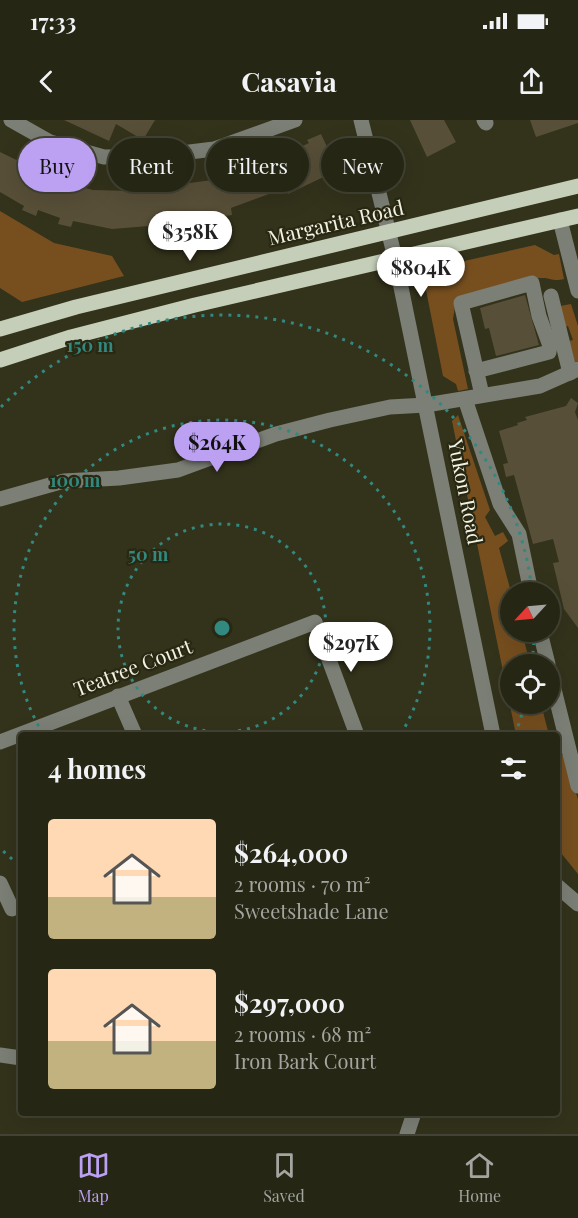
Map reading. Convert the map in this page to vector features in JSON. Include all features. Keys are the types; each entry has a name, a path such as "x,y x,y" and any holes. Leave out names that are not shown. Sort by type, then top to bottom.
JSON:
{"main road":[{"name":"Margarita Road","path":"0,329 76,307 578,186"},
{"path":"0,360 71,337 172,311 578,216"}],"street":[{"path":"11,120 50,142 104,158 157,156 214,148 266,125 294,120"},
{"name":"Yukon Road","path":"361,120 396,258 492,732"},
{"path":"544,298 578,290 560,220"},
{"path":"0,499 64,481 119,478 178,470 276,434 390,407 426,405 540,386 574,371 544,298 532,283 461,303 482,395"},
{"path":"476,370 549,352 550,346 539,316 544,298"},
{"path":"465,399 500,504 519,534 529,582"},
{"name":"Teatree Court","path":"26,732 315,622 356,732"},
{"path":"118,696 134,732"},
{"path":"560,712 578,786"},
{"name":"Teatree Court","path":"0,742 18,735"},
{"path":"0,883 12,909"},
{"path":"560,888 578,904"},
{"path":"0,1054 18,1057"},
{"path":"406,1134 413,1116"}],"shaded area":[{"path":"0,211 54,243 112,256 124,276 22,302 0,288"},
{"path":"535,245 554,255 559,254 564,279 523,280 485,290 456,301 453,319 468,389 458,391 456,384 443,376 426,290 438,267"},
{"path":"571,304 578,326 578,361 575,362 569,341 573,340 568,326 565,327 560,306"},
{"path":"458,415 490,510 485,517 495,536 503,532 508,541 499,548 508,582 500,582 500,642 524,642 528,654 500,654 500,656 452,421"},
{"path":"512,714 544,714 548,732 515,732"},
{"path":"563,755 578,799 578,874 560,852 560,756"}],"building":[{"path":"64,120 155,120 144,138 140,138 116,124 108,141"},
{"path":"410,120 444,120 456,142 427,157"},
{"path":"530,120 578,120 578,123 536,137"},
{"path":"321,134 323,138 321,138 321,178 309,184 309,143 309,139"},
{"path":"0,152 18,161 18,192 96,192 96,190 194,192 194,182 206,181 206,192 274,192 231,208 232,215 219,217 218,212 161,225 112,229 73,221 71,227 58,224 60,218 38,210 36,216 22,210 24,206 0,192"},
{"path":"525,295 539,345 496,356 489,328 485,329 480,308"},
{"path":"571,398 578,403 575,412 578,420 578,628 564,609 560,582 558,582 553,563 559,562 553,539 533,544 514,475 506,477 503,464 508,463 499,431 518,425 517,423 527,420 525,417 566,406"}]}
